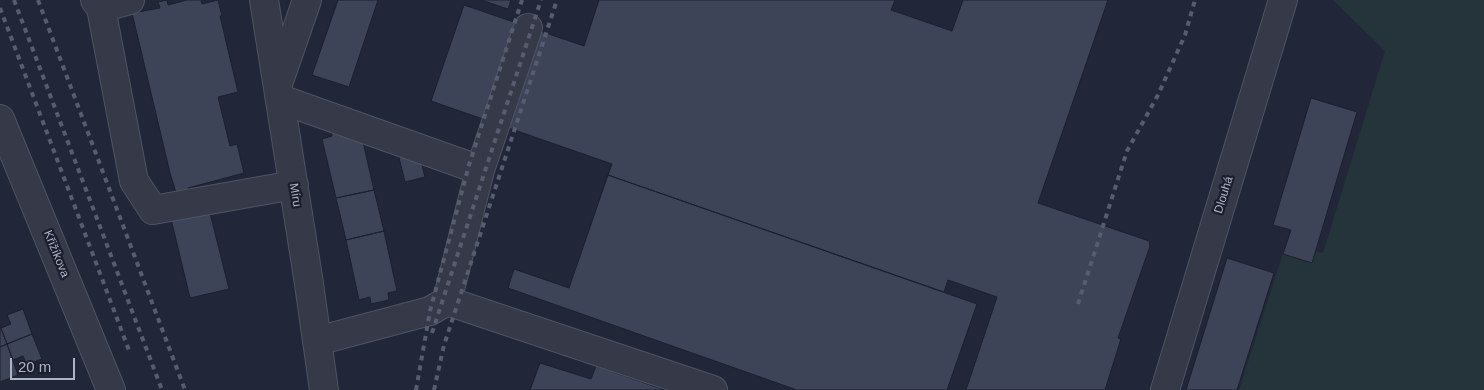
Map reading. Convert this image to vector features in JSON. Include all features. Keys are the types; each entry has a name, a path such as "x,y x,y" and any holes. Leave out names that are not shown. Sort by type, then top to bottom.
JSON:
{"street":[{"path":"130,0 98,4 134,181 152,210 294,185"},
{"name":"Míru","path":"264,0 294,185 324,390"},
{"path":"307,0 279,92 480,170"},
{"name":"Dlouhá","path":"1165,390 1283,0"},
{"path":"317,341 430,311 447,301 480,170 528,28"},
{"name":"Křižíkova","path":"0,118 111,390"},
{"path":"447,301 713,390"}],"shaded area":[{"path":"1333,0 1484,0 1484,390 1239,390 1286,244 1323,253 1385,51"}],"building":[{"path":"167,0 168,5 187,0 201,0 202,4 218,0 238,92 218,97 230,146 237,144 244,173 188,188 190,195 178,199 170,173 132,13 160,8 158,2"},
{"path":"338,0 378,0 349,87 312,75"},
{"path":"481,0 511,0 508,9"},
{"path":"599,0 895,0 891,10 952,31 963,0 1108,0 1038,203 1149,241 1150,246 1118,338 1121,339 1105,390 966,390 997,297 948,280 944,292 608,175 612,164 431,101 464,5 584,46"},
{"path":"1311,98 1357,112 1312,263 1283,254 1291,230 1273,225"},
{"path":"360,129 374,190 336,198 322,139 332,136 331,130"},
{"path":"419,153 425,177 405,182 399,158"},
{"path":"608,175 977,304 947,390 797,390 508,288 514,269 569,288"},
{"path":"374,190 384,231 346,240 336,198"},
{"path":"209,209 229,289 190,298 171,219"},
{"path":"384,231 397,291 388,293 389,300 371,304 370,297 359,300 346,240"},
{"path":"1227,258 1274,273 1237,390 1186,390"},
{"path":"23,309 32,334 7,344 1,328 11,324 7,315"},
{"path":"0,326 7,344 0,347"},
{"path":"32,334 42,359 31,363 33,367 29,369 23,356 13,360 7,344"},
{"path":"7,344 18,375 0,382 0,347"},
{"path":"540,363 591,379 596,366 665,390 530,390"}],"railway":[{"path":"14,0 162,390"},
{"path":"38,0 185,390"},
{"path":"416,390 430,311 469,165 522,0"},
{"path":"432,333 541,0"},
{"path":"434,390 444,345 557,0"},
{"path":"1078,304 1127,151 1158,95 1185,35 1195,0"},
{"path":"0,8 130,353"}]}
